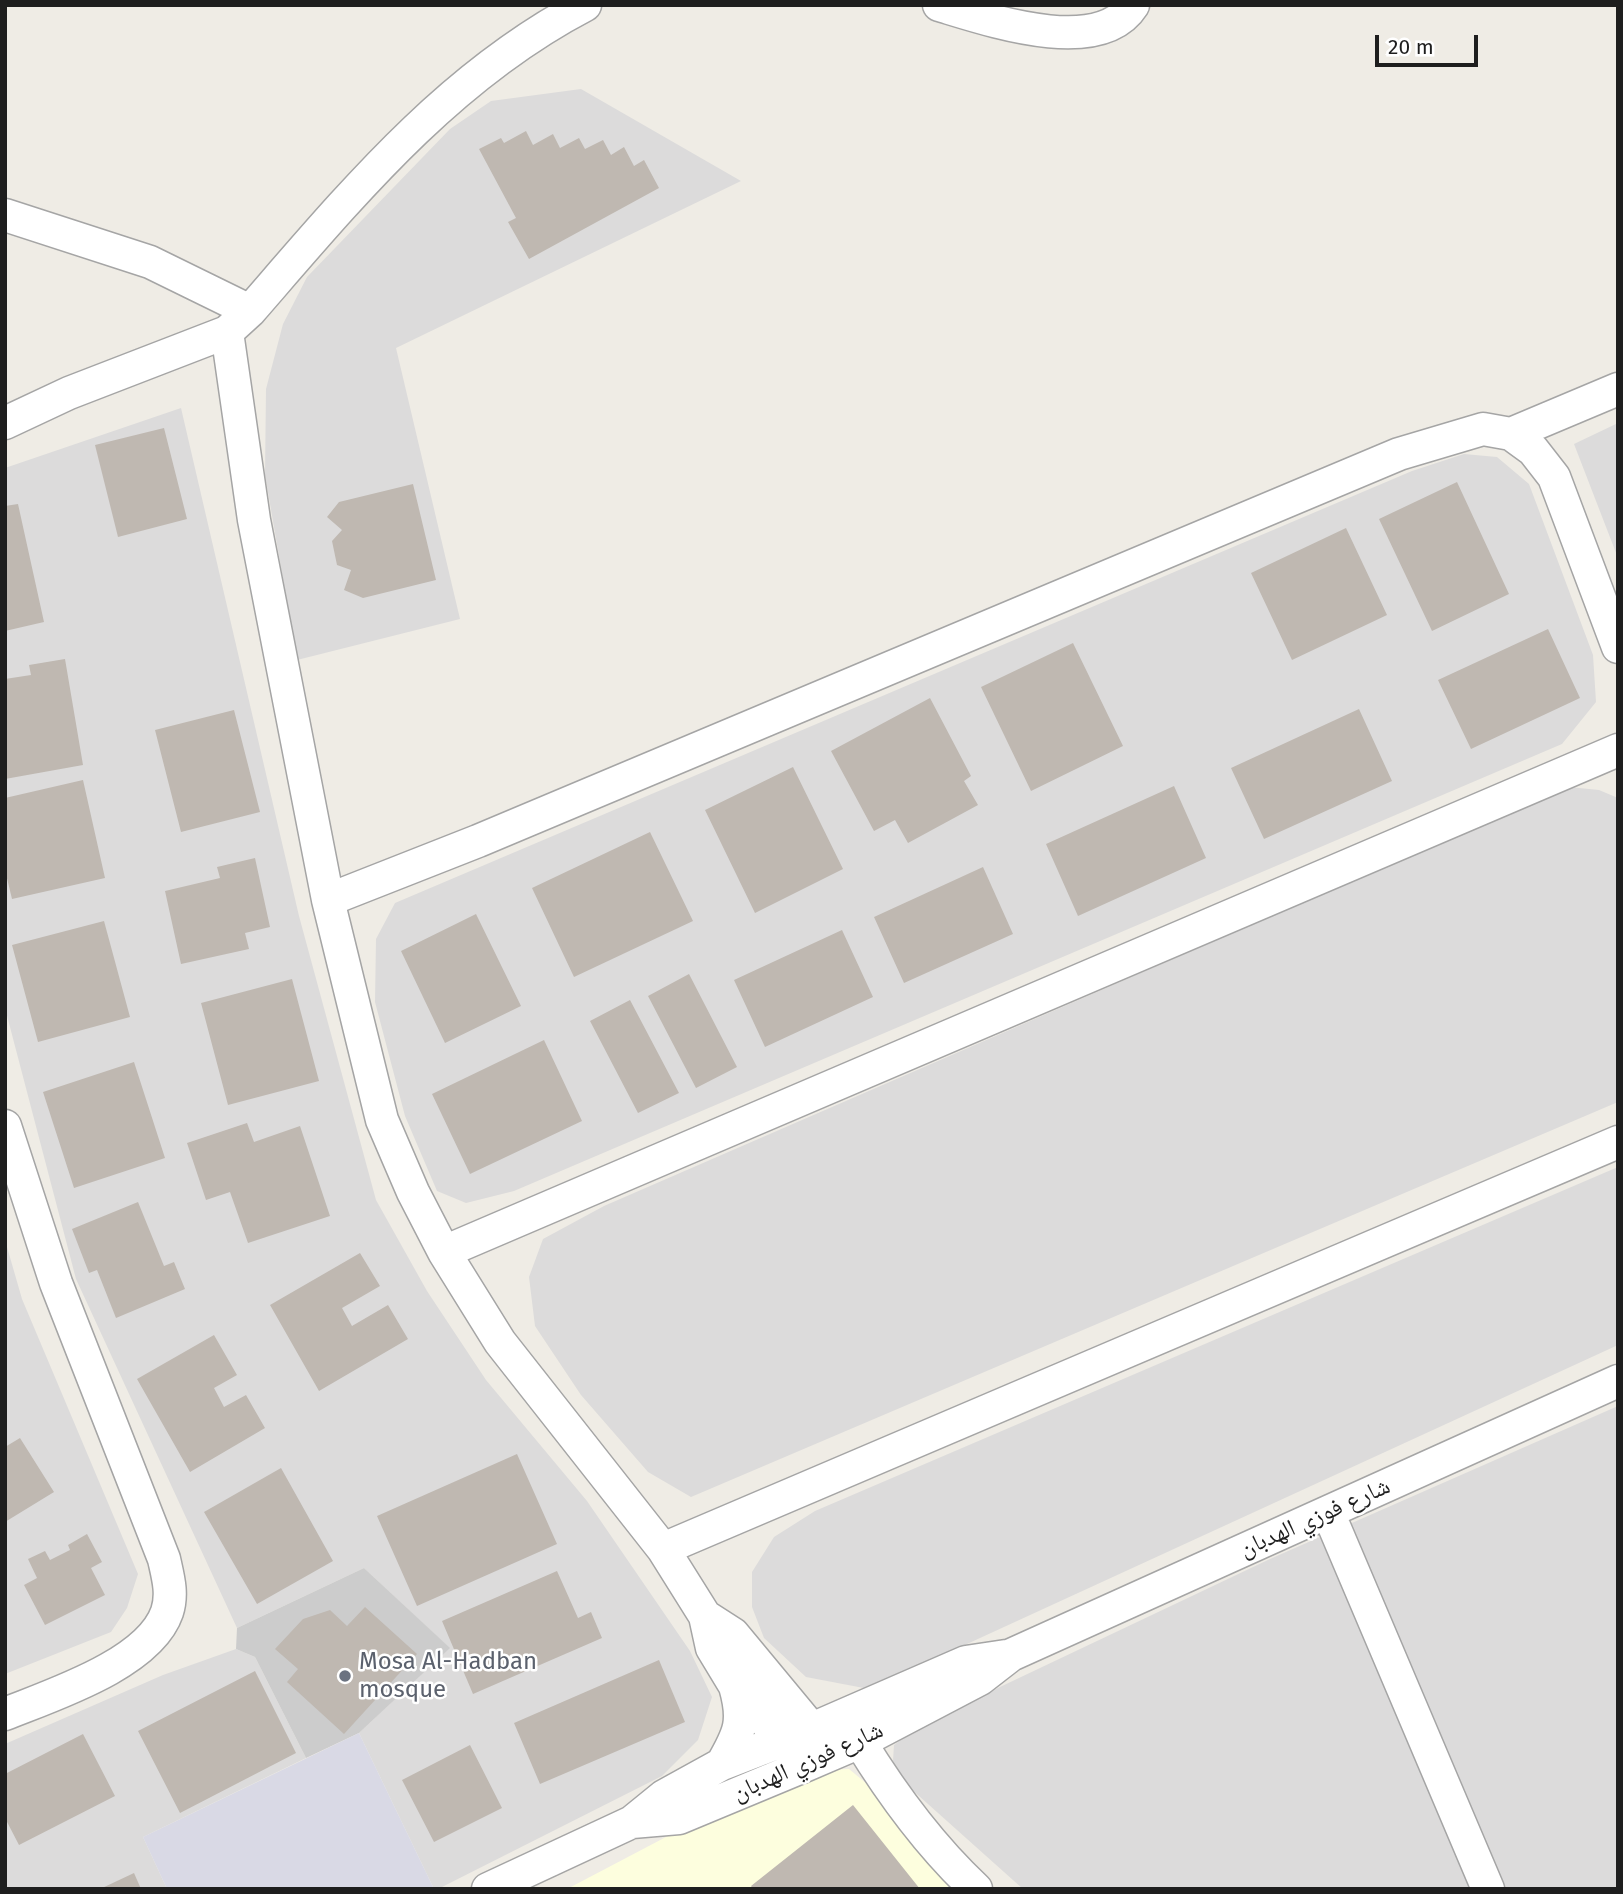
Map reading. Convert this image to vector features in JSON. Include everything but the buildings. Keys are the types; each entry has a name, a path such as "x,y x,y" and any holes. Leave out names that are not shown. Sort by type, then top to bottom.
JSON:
{"street":[{"path":"5,423 238,321 404,137 489,66 544,27 585,5"},
{"path":"939,5 988,20 1071,33 1098,31 1113,25 1133,5"},
{"path":"5,215 150,262 238,321"},
{"path":"238,321 254,520 328,900 382,1120 413,1192 444,1252 500,1342 663,1549 705,1616 712,1648 735,1686 804,1766"},
{"path":"1511,434 1618,389"},
{"path":"328,900 478,841 1399,454 1483,429 1511,434 1533,450 1554,478 1618,647"},
{"path":"444,1252 1618,750"},
{"path":"5,1126 57,1283 164,1559 171,1585 167,1613 153,1635 132,1654 77,1684 5,1714"},
{"path":"663,1549 1618,1142"},
{"name":"شارع فوزي الهدبان","path":"632,1822 679,1818 846,1748 980,1679 1011,1655 1618,1381"},
{"path":"1328,1512 1488,1889"},
{"path":"705,1616 733,1634 812,1729 846,1748 886,1784 976,1889"},
{"name":"شارع فوزي الهدبان","path":"488,1889 632,1822 664,1796 722,1764 812,1729 966,1661 1011,1655"},
{"path":"722,1764 737,1737 742,1712 735,1686"}],"shaded area":[{"path":"581,89 741,181 396,348 460,619 297,660 265,475 266,389 283,324 307,277 450,129 491,101"},
{"path":"181,408 299,916 376,1200 427,1291 486,1380 587,1501 690,1651 712,1697 698,1740 662,1776 438,1889 434,1889 359,1733 449,1648 364,1568 237,1628 76,1279 5,1008 5,468"},
{"path":"1618,423 1618,558 1574,444"},
{"path":"1464,454 1497,457 1529,484 1593,655 1596,702 1562,744 514,1191 466,1203 437,1191 405,1116 375,1002 376,939 395,903 1412,471"},
{"path":"1569,787 1599,790 1618,798 1618,1102 691,1497 648,1472 581,1395 535,1326 529,1277 543,1239 604,1206"},
{"path":"1618,1167 1618,1345 869,1689 806,1677 764,1638 752,1607 752,1572 774,1537 815,1511"},
{"path":"5,1240 22,1299 138,1574 127,1608 111,1632 5,1674"},
{"path":"1618,1406 1618,1889 1023,1889 900,1779 893,1761 894,1745 924,1723 1270,1559"},
{"path":"364,1568 450,1648 359,1733 306,1758 255,1657 236,1649 237,1628"},
{"path":"236,1649 255,1657 306,1758 143,1837 167,1889 5,1889 5,1744 163,1675"},
{"path":"359,1733 434,1889 167,1889 143,1837"},
{"path":"849,1769 873,1789 950,1889 567,1889 685,1827 823,1770"}],"place":[{"name":"Mosa Al-Hadban mosque","path":"345,1676"}]}
